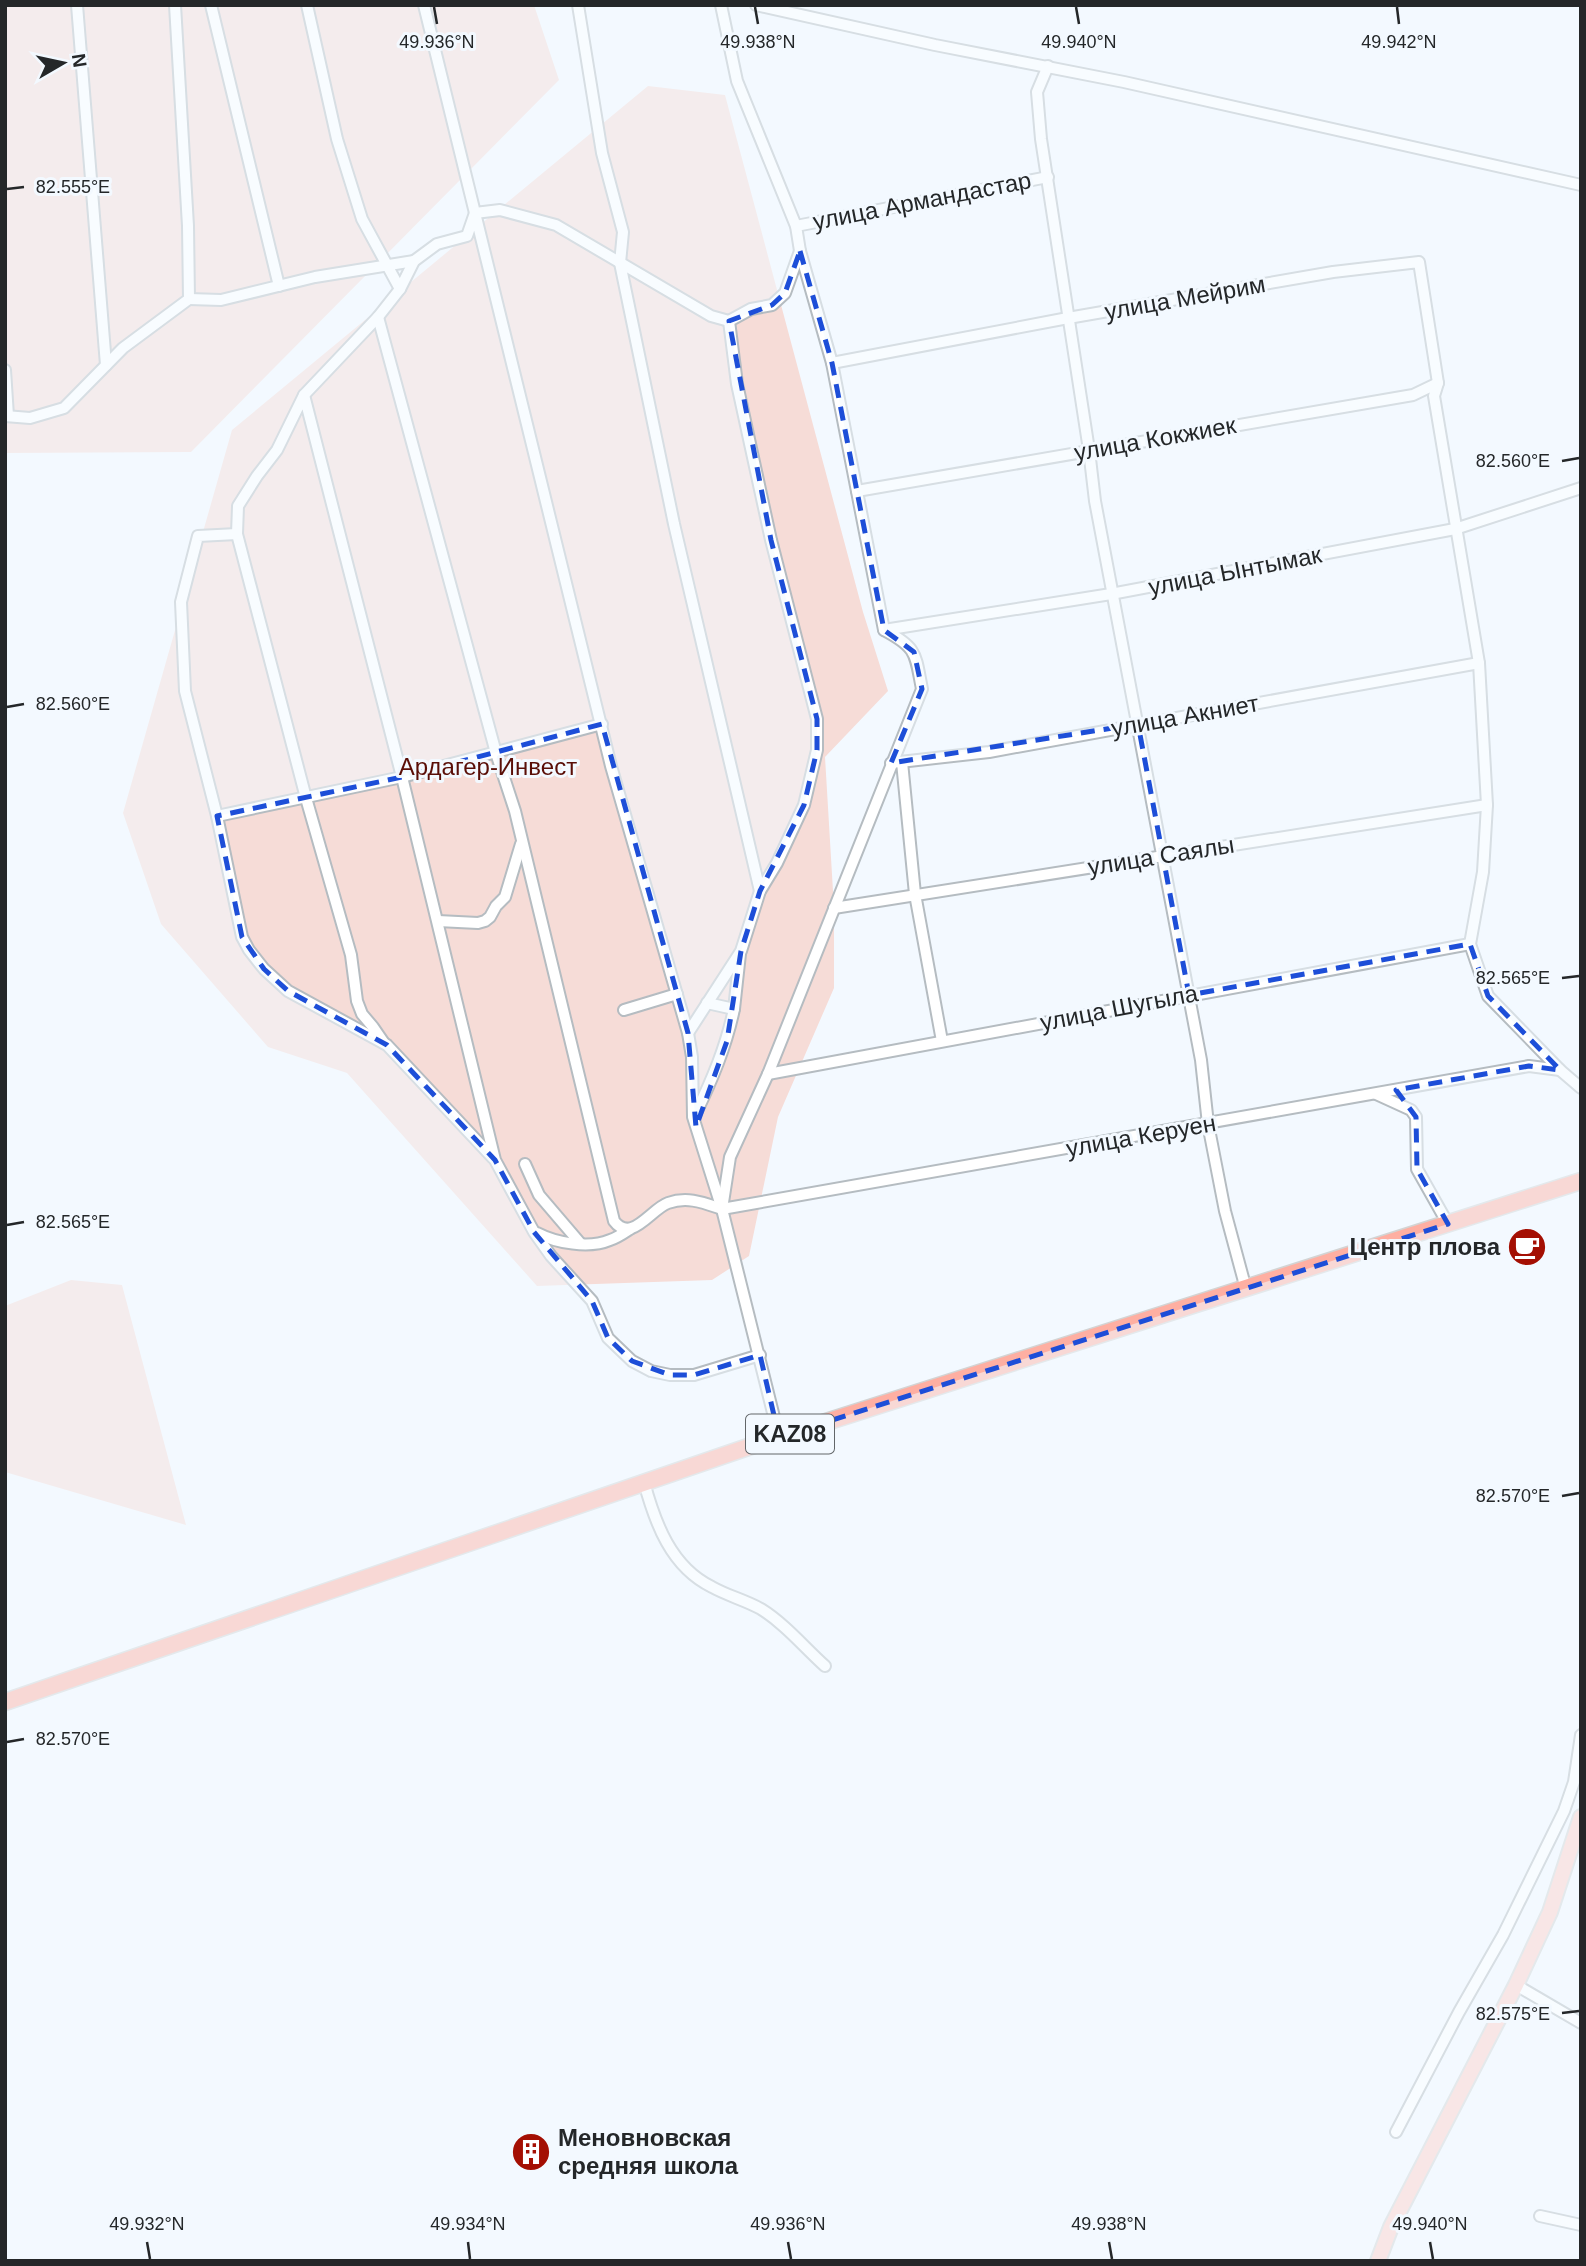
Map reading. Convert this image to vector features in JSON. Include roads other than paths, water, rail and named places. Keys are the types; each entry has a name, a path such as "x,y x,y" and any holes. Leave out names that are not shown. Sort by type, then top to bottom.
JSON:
{"highway":[{"name":"KAZ08","path":"5,1702 779,1437 1581,1181"}],"main road":[{"path":"1378,2261 1391,2227 1516,1985 1550,1912 1577,1843 1581,1817"}],"street":[{"path":"77,5 106,365"},
{"path":"175,5 189,299"},
{"path":"211,5 279,286"},
{"path":"307,5 337,139 362,219 400,289"},
{"path":"424,5 611,766 688,1032 692,1057 693,1117 722,1209 779,1437"},
{"path":"578,5 602,153 623,232 621,263 674,524 760,891"},
{"path":"722,5 737,81 796,226 800,251 832,363 884,629 904,640 915,652 922,689 896,763 834,908 768,1074 730,1157 722,1209"},
{"path":"757,5 935,45 1048,66 1581,184"},
{"path":"1048,66 1037,92 1095,501 1201,1059 1208,1124 1224,1211 1246,1289"},
{"name":"улица Армандастар","path":"796,226 1047,177"},
{"path":"475,213 500,210 556,225 711,316 729,321 751,309 772,305 785,293 800,251"},
{"path":"5,370 7,416 30,418 64,408 123,348 189,299 221,300 315,277 414,261 438,244 467,236 475,213"},
{"path":"414,261 400,289 378,317 304,395 277,450 238,506 237,534 306,798 351,955 357,1001 362,1014 384,1044 495,1160 551,1256 592,1301 608,1338 632,1361 651,1371 670,1375 694,1375 760,1355"},
{"name":"улица Мейрим","path":"832,363 1333,272 1419,262 1438,383"},
{"path":"378,317 496,754 515,811 614,1221 618,1227 631,1228"},
{"path":"693,1117 716,1071 727,1041 741,951 760,891 777,863 804,805 817,750 817,719 768,527 737,384 729,321"},
{"path":"1438,383 1434,396 1479,663 1487,805 1483,872 1470,944 1488,996 1581,1088"},
{"name":"улица Кокжиек","path":"857,491 1413,395 1438,383"},
{"path":"304,395 438,921 495,1160"},
{"name":"улица Ынтымак","path":"884,629 1111,594 1455,529 1581,488"},
{"path":"237,534 198,536 181,602 186,691 218,816 242,937 264,970 288,991 384,1044"},
{"name":"улица Акниет","path":"896,763 989,752 1479,663"},
{"path":"218,816 402,777 602,724"},
{"path":"896,763 915,894 942,1041"},
{"name":"улица Саялы","path":"834,908 1487,805"},
{"path":"438,921 478,923 490,917 505,897 522,841"},
{"name":"улица Шугыла","path":"768,1074 1470,944"},
{"path":"688,1032 741,951"},
{"path":"624,1010 677,994"},
{"path":"707,1003 734,1009"},
{"name":"улица Керуен","path":"722,1209 1529,1066 1560,1070"},
{"path":"1376,1094 1411,1110 1416,1117 1417,1169 1448,1224"},
{"path":"525,1164 539,1195 580,1243"},
{"path":"534,1231 560,1243 598,1244 638,1226 668,1203 695,1200 722,1209"},
{"path":"644,1482 657,1526 674,1555 710,1587 760,1608 782,1624 825,1666"},
{"path":"1396,2132 1503,1935 1564,1811 1574,1782 1581,1735"},
{"path":"1516,1985 1581,2023"},
{"path":"1540,2216 1581,2225"}],"place":[{"name":"Центр плова","path":"1527,1247"},
{"name":"Меновновская средняя школа","path":"531,2152"}],"park label":[{"name":"Ардагер-Инвест","path":"488,767"}]}
